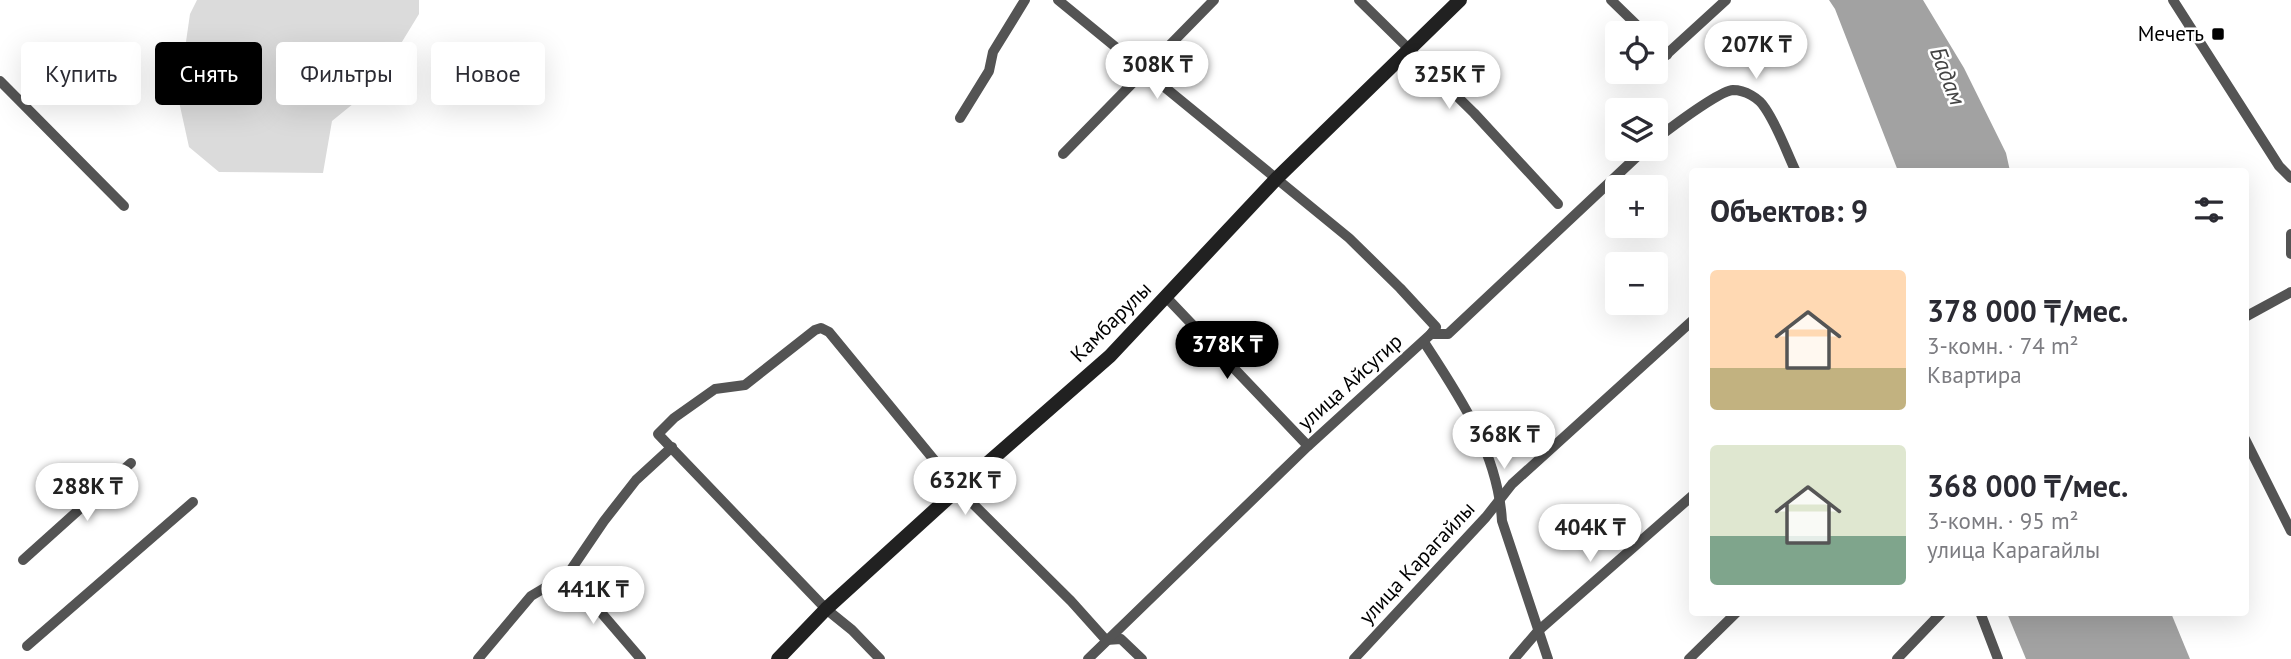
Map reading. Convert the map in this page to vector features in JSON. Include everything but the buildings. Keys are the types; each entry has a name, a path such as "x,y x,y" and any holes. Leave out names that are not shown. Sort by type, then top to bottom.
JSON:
{"street":[{"path":"960,118 989,71 993,52 1025,0"},
{"path":"1058,0 1349,238 1436,327 1427,338 1476,427 1491,461 1501,499 1502,521 1548,659"},
{"path":"1063,154 1214,0"},
{"path":"1359,0 1474,113 1558,204"},
{"name":"Камбарулы","path":"778,659 826,609 1110,356 1277,178 1460,0"},
{"path":"1611,0 1633,21"},
{"path":"1668,54 1726,0"},
{"path":"2173,0 2278,166 2291,178"},
{"path":"0,81 124,206"},
{"path":"1668,131 1719,95 1731,90 1754,97 1764,106 1794,168"},
{"name":"улица Айсугир","path":"1088,659 1308,446 1427,338 1448,334 1632,161"},
{"path":"2291,234 2291,254"},
{"path":"2249,315 2291,292"},
{"path":"1166,297 1308,446"},
{"name":"улица Карагайлы","path":"1354,659 1512,484 1689,324"},
{"path":"880,659 852,630 826,609 658,434 674,418 715,389 745,385 821,328 829,332 958,489 1071,601 1105,640 1121,639 1142,659"},
{"path":"478,659 531,596 568,573 636,480 672,447"},
{"path":"2249,447 2291,531"},
{"path":"23,560 131,463"},
{"path":"1514,659 1538,631 1689,499"},
{"path":"27,646 193,502"},
{"path":"568,573 641,659"},
{"path":"1689,659 1733,616"},
{"path":"1897,659 1938,616"},
{"path":"1982,616 1998,659"}],"shaded area":[{"path":"197,0 419,0 419,14 402,42 276,42 276,105 352,105 332,121 323,173 219,172 189,147 180,105 262,105 262,42 186,42 190,14"}],"water":[{"name":"Бадам","path":"1829,0 1923,0 1964,68 2006,153 2009,168 1897,168 1835,9"},
{"path":"2008,616 2172,616 2190,659 2026,659"}],"place":[{"name":"Мечеть","path":"2218,34"}]}
